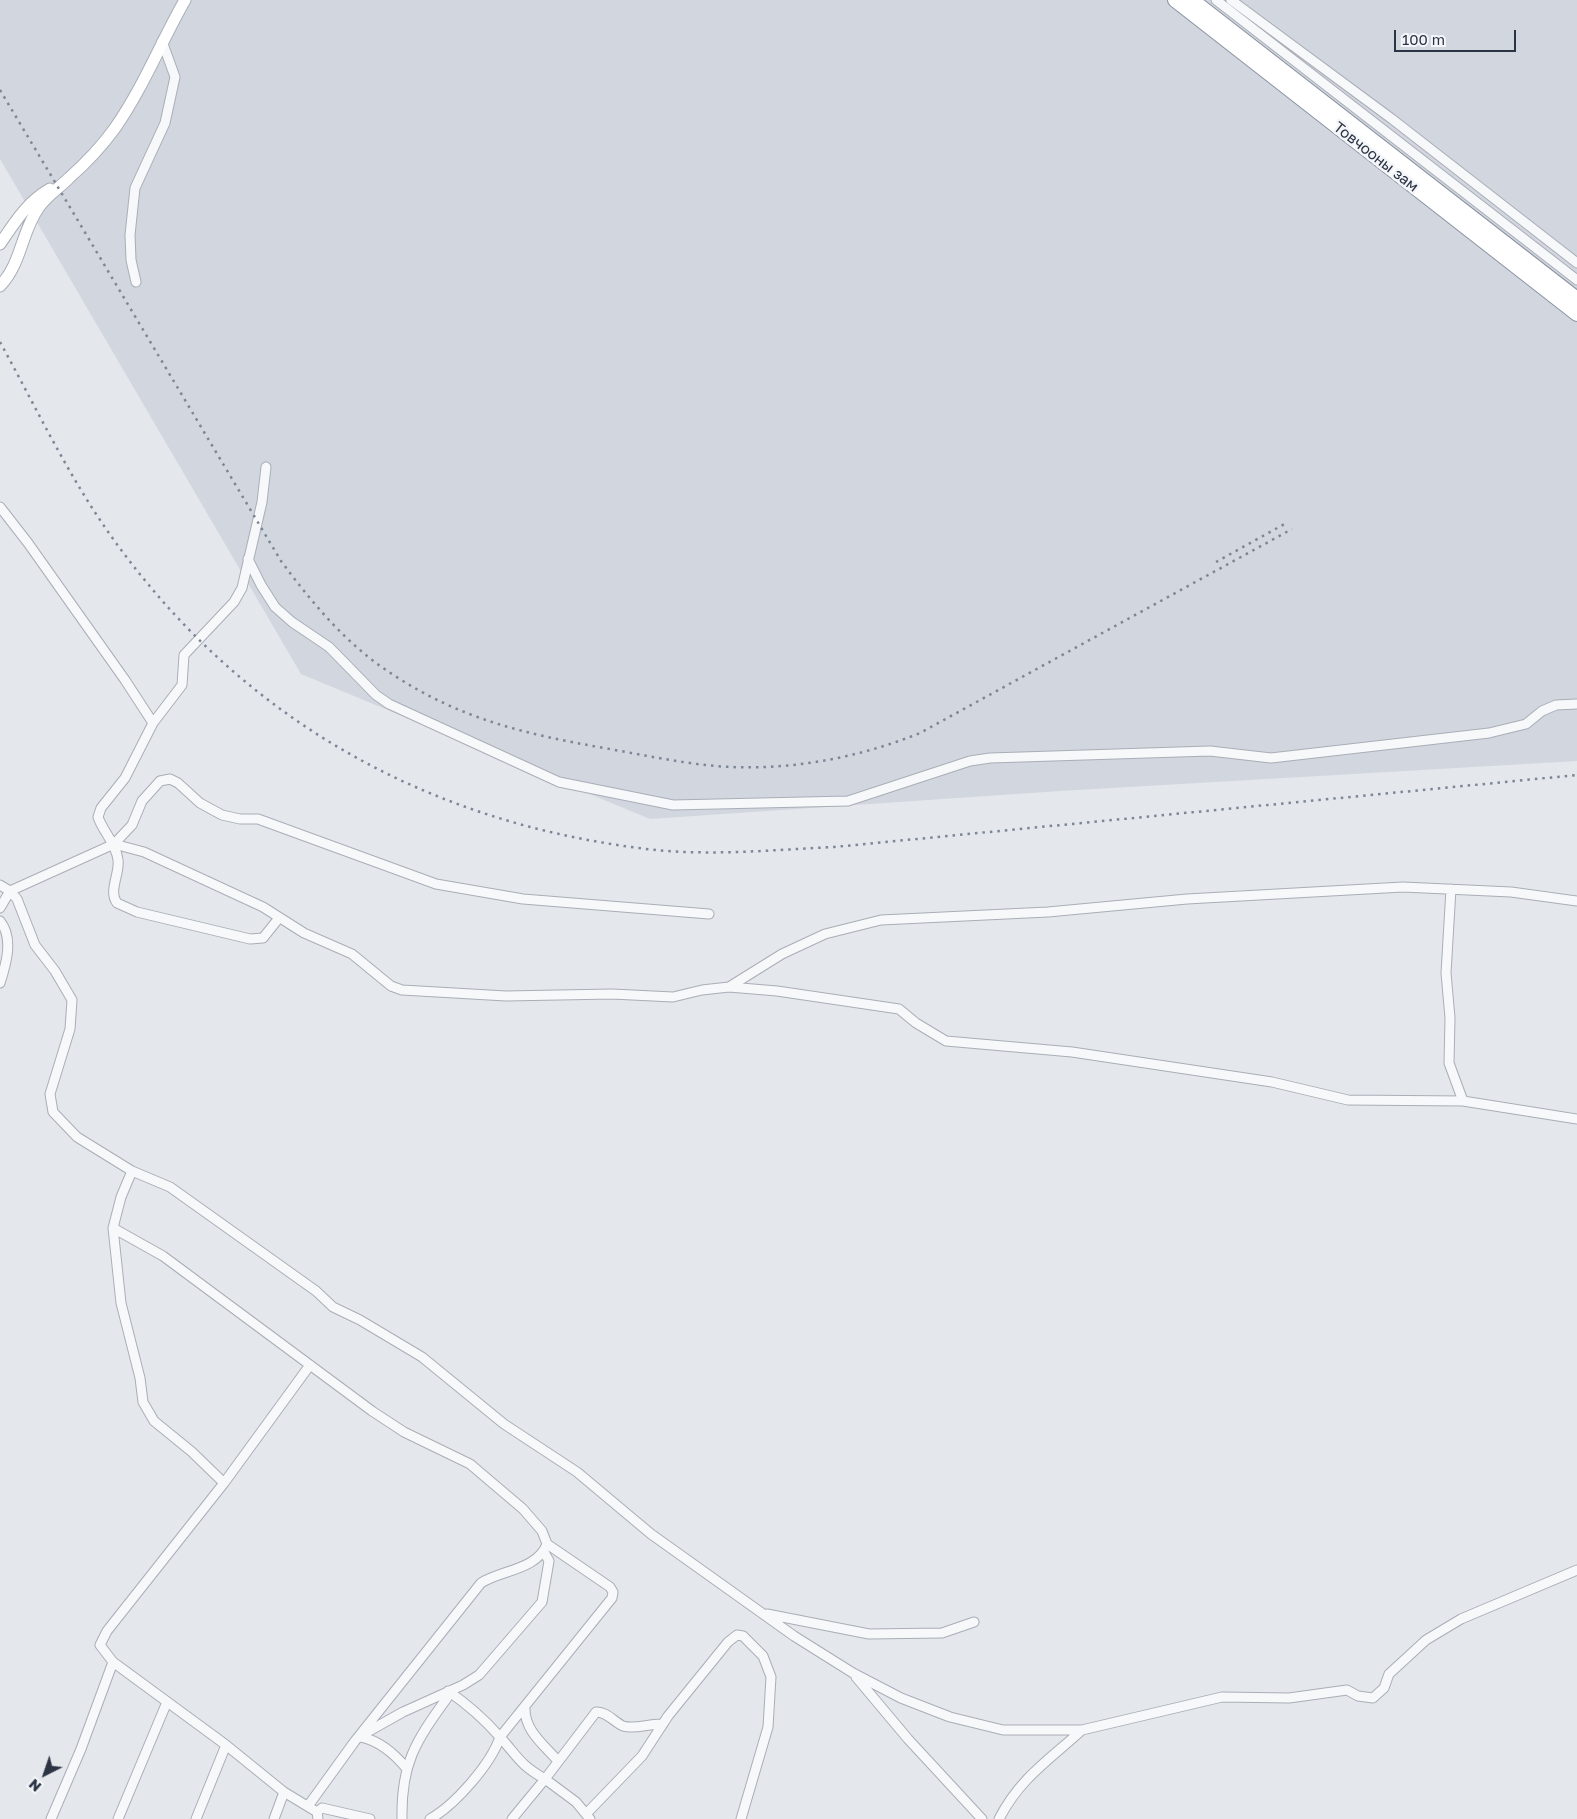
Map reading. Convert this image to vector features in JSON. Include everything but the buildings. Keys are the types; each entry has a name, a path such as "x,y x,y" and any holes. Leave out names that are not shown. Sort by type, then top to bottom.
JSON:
{"highway":[{"name":"Товчооны зам","path":"1175,0 1577,314"},
{"name":"Товчооны зам","path":"1192,0 1577,299"}],"main road":[{"path":"0,286 17,262 37,210 45,199 92,156 115,128 137,92 185,0"},
{"path":"0,244 22,210 36,197 60,184"}],"street":[{"path":"1216,0 1577,280"},
{"path":"1231,0 1392,119 1577,263"},
{"path":"136,282 131,260 130,235 135,188 165,123 175,77 162,41"},
{"path":"266,467 262,502 242,588 234,602 184,655 182,685 153,723 125,778 101,808 98,817 114,844 118,861 114,899 125,908 222,933 257,939 267,934 279,918"},
{"path":"0,507 97,640 153,723"},
{"path":"248,559 275,607 292,622 329,647 362,682 389,704 559,782 673,805 848,801 970,762 990,758 1210,751 1270,758 1308,755 1489,733 1526,724 1542,710 1556,705 1577,704"},
{"path":"0,908 10,891 114,844 132,825 142,801 151,788 160,781 170,779 178,782 200,803 222,815 240,819 258,819 436,884 523,899 710,914"},
{"path":"114,844 144,852 263,906 304,933 352,954 391,986 418,993 506,996 612,994 673,997 702,990 729,987 777,991 813,998 885,1005 899,1009 916,1023 946,1041 1072,1052 1272,1082 1348,1100 1463,1101 1577,1119"},
{"path":"0,886 10,891 17,899 35,945 56,971 72,1000 70,1028 50,1094 53,1112 77,1137 132,1171 170,1187 316,1291 333,1307 360,1320 422,1357 504,1424 577,1472 651,1534 762,1613 853,1673 901,1698 942,1714 1003,1730 1082,1730 1222,1697 1289,1698 1347,1690 1358,1696 1373,1698 1384,1688 1389,1674 1426,1640 1461,1619 1577,1570"},
{"path":"729,987 782,954 825,934 881,920 1048,912 1187,899 1403,886 1511,892 1577,901"},
{"path":"1451,889 1446,973 1450,1018 1449,1063 1463,1101"},
{"path":"0,921 7,943 6,961 0,984"},
{"path":"132,1171 121,1197 113,1228 121,1303 140,1378 143,1402 154,1421 192,1452 224,1483"},
{"path":"113,1228 164,1256 310,1365 404,1432 470,1464 523,1509 542,1531 549,1561 542,1602 479,1675 359,1736"},
{"path":"310,1365 224,1483 107,1631 100,1645 113,1662 226,1745 284,1792 308,1806 318,1816 322,1808 370,1819"},
{"path":"430,1819 443,1812 489,1761 500,1737 608,1604 614,1592 610,1587 545,1548"},
{"path":"308,1806 359,1736 481,1583 490,1577 507,1574 545,1548"},
{"path":"762,1613 869,1634 942,1633 974,1622"},
{"path":"448,1691 466,1704 500,1737 518,1761 566,1793 588,1816 642,1756 663,1724 728,1642 737,1635 743,1636 763,1656 771,1677 768,1727 741,1819"},
{"path":"51,1819 81,1749 113,1662"},
{"path":"853,1673 908,1739 982,1819"},
{"path":"402,1819 401,1794 406,1768 421,1734 447,1698 448,1691"},
{"path":"118,1819 167,1702"},
{"path":"525,1707 525,1721 529,1728 558,1761"},
{"path":"512,1819 596,1712 606,1714 624,1726 652,1723 663,1724"},
{"path":"999,1819 1010,1797 1028,1776 1082,1730"},
{"path":"359,1736 377,1741 390,1751 406,1768"},
{"path":"196,1819 226,1745"},
{"path":"274,1819 284,1792"}],"shaded area":[{"path":"0,0 1577,0 1577,761 1060,791 650,819 301,674 0,159"}],"railway":[{"path":"0,90 281,561 293,577 332,623 376,663 417,690 443,703 494,723 575,743 705,765 732,767 787,766 868,751 920,733 1292,529"},
{"path":"0,342 56,447 102,523 169,609 224,664 284,712 348,753 415,787 486,814 561,834 639,848 663,851 736,852 834,847 1577,775"},
{"path":"1216,562 1288,522"}]}
